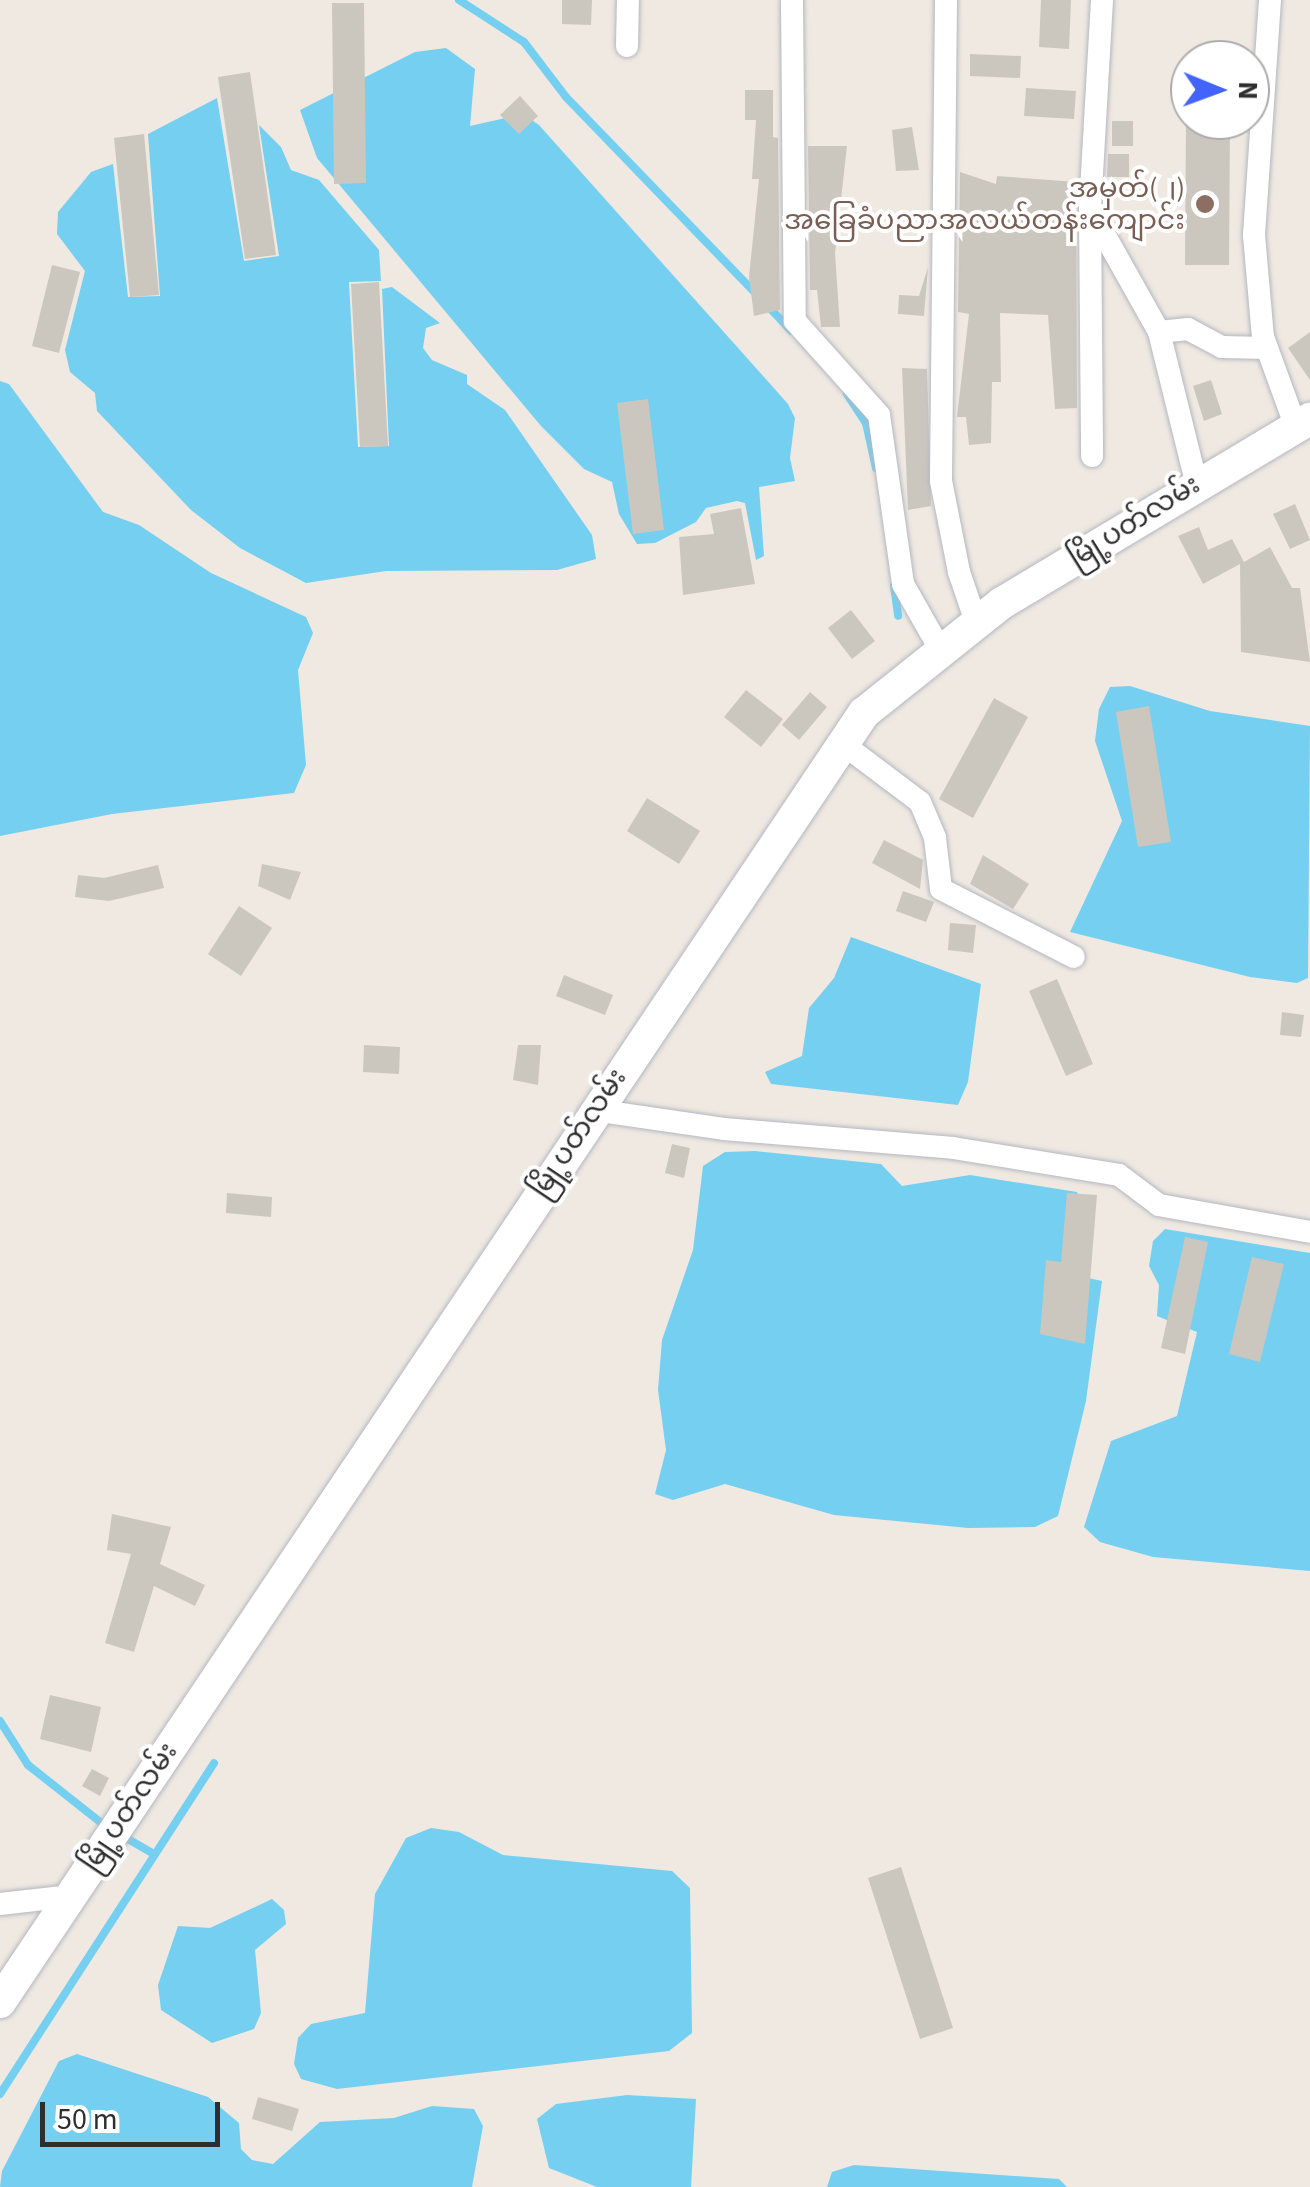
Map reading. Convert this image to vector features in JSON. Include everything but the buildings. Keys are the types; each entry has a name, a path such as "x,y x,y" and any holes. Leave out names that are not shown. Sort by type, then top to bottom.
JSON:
{"main road":[{"name":"မြို့ပတ်လမ်း","path":"0,2002 594,1110 864,713 976,622 1196,482 1303,423"}],"street":[{"path":"627,46 628,0"},
{"path":"792,0 795,321 879,414 903,584 940,649"},
{"path":"946,0 941,481 958,572 976,622"},
{"path":"1092,456 1090,210 1102,0"},
{"path":"1270,0 1254,235 1267,348 1303,423"},
{"path":"1090,210 1159,332 1196,482"},
{"path":"1159,332 1188,329 1222,347 1267,348"},
{"path":"843,744 920,802 935,838 942,889 1074,957"},
{"path":"594,1110 724,1129 953,1148 1119,1176 1159,1205 1310,1232"},
{"path":"0,1904 70,1896"}],"water":[{"path":"446,48 475,69 470,126 523,114 539,125 788,404 795,418 790,458 795,481 759,487 764,556 756,560 745,503 737,501 706,508 696,522 655,543 637,544 619,514 612,482 584,469 541,426 317,158 300,110 415,52"},
{"path":"217,98 244,261 279,256 259,125 281,147 291,170 319,180 379,250 381,281 349,282 358,447 389,446 382,289 392,287 440,323 426,328 423,348 432,360 467,375 467,384 505,410 592,535 596,559 557,570 386,571 306,583 240,548 191,510 97,411 95,393 70,372 65,350 85,271 57,234 58,212 91,172 113,164 128,297 160,296 148,134"},
{"path":"0,381 9,384 103,512 139,525 211,573 306,617 313,633 298,670 306,765 294,793 112,814 0,836"},
{"path":"1130,686 1210,711 1310,726 1308,978 1297,983 1250,977 1070,932 1122,821 1095,741 1099,709 1110,687"},
{"path":"851,937 981,984 968,1082 958,1105 771,1084 765,1072 802,1056 809,1008 834,978"},
{"path":"755,1151 881,1164 902,1186 970,1175 1077,1192 1082,1206 1070,1274 1102,1281 1086,1401 1058,1516 1035,1527 968,1528 834,1515 725,1484 673,1500 655,1494 666,1450 658,1390 662,1340 693,1250 703,1166 725,1152"},
{"path":"1165,1229 1310,1253 1310,1571 1153,1557 1100,1542 1084,1527 1111,1441 1177,1416 1197,1332 1157,1316 1159,1285 1149,1266 1153,1241"},
{"path":"431,1828 459,1832 503,1855 672,1871 690,1888 692,2033 669,2051 337,2089 301,2079 294,2064 298,2038 311,2024 365,2013 375,1894 406,1838"},
{"path":"272,1899 284,1910 286,1924 255,1950 261,2013 254,2029 212,2043 161,2010 158,1985 178,1926 210,1928"},
{"path":"77,2054 208,2097 239,2123 241,2149 252,2160 273,2164 320,2122 394,2118 432,2106 474,2109 483,2126 472,2187 0,2187 2,2171 59,2061"},
{"path":"627,2095 696,2099 691,2187 597,2187 549,2168 537,2119 556,2104"},
{"path":"854,2165 1059,2179 1067,2187 827,2187 832,2172"}],"waterway":[{"path":"459,0 524,42 566,97 757,295"},
{"path":"767,305 791,331"},
{"path":"847,394 866,423 876,468"},
{"path":"894,586 898,616"},
{"path":"0,1721 28,1765 109,1829"},
{"path":"0,2094 214,1763"},
{"path":"121,1835 152,1853"}],"place":[{"name":"အမှတ်(၂) အခြေခံပညာအလယ်တန်းကျောင်း","path":"1205,204"}]}
